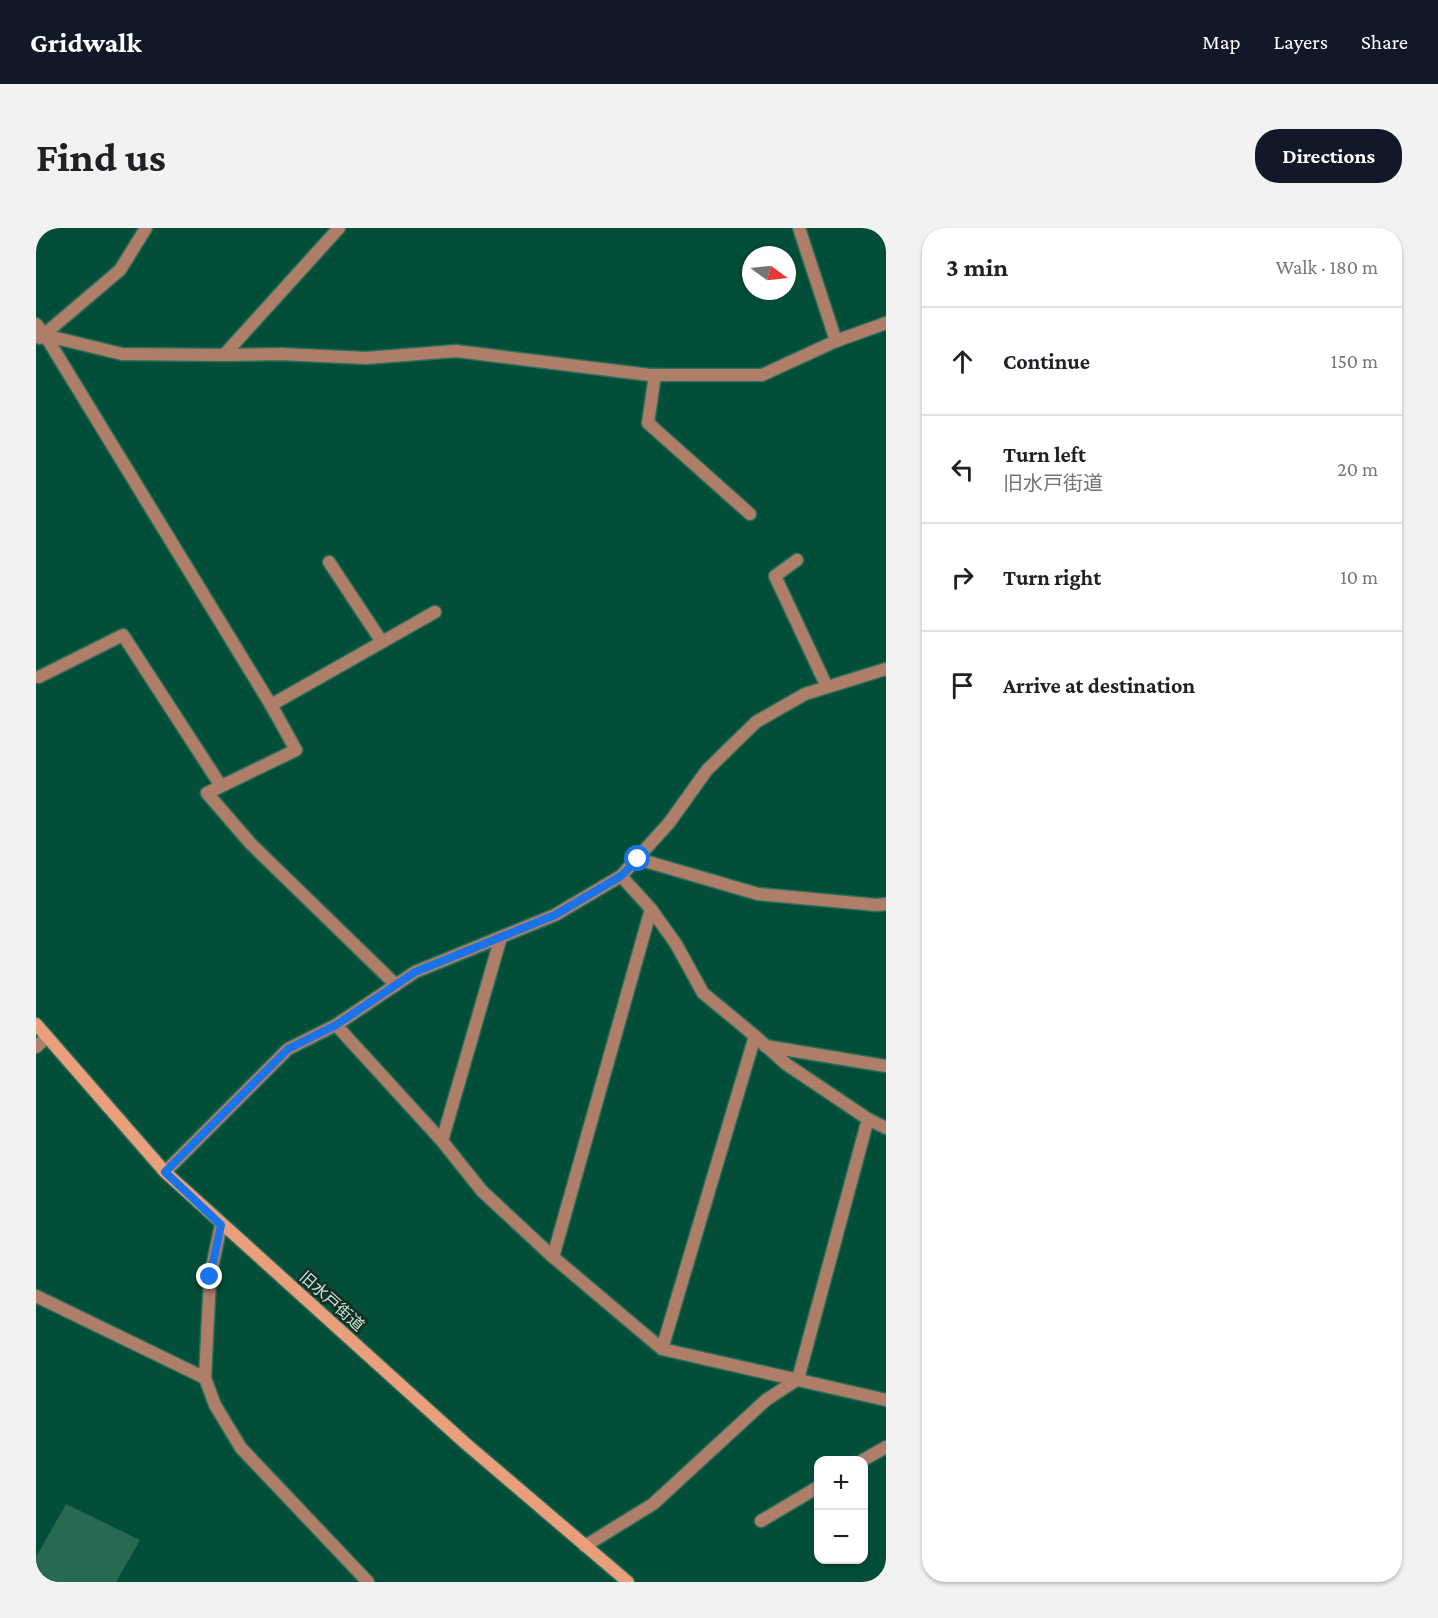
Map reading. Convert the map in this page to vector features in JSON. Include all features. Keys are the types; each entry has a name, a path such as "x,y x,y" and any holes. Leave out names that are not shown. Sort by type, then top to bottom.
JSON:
{"street":[{"path":"39,336 120,270 146,228"},
{"path":"224,356 339,228"},
{"path":"799,228 836,341"},
{"path":"39,336 122,354 224,356 279,354 366,358 456,351 655,375 762,375 836,341 886,323"},
{"path":"36,324 39,336 271,705 296,750 207,793 251,844 396,985"},
{"path":"655,375 648,423 750,514"},
{"path":"797,560 775,576 827,687"},
{"path":"329,562 382,642"},
{"path":"271,705 435,612"},
{"path":"39,677 123,635 221,786"},
{"path":"165,1172 288,1049 336,1025 415,972 555,915 621,876 669,823 707,770 756,722 805,694 886,669"},
{"path":"638,859 758,894 877,905 886,903"},
{"path":"621,876 651,909 676,944 703,993 786,1064 868,1119 886,1128"},
{"path":"552,1257 651,909"},
{"path":"442,1141 501,937"},
{"name":"旧水戸街道","path":"36,1024 165,1172 221,1225 465,1443 628,1582"},
{"path":"336,1025 442,1141 482,1191 552,1257 662,1349 886,1400"},
{"path":"662,1349 755,1036"},
{"path":"36,1047 47,1037"},
{"path":"765,1046 886,1066"},
{"path":"585,1546 653,1504 766,1400 798,1379 868,1119"},
{"path":"221,1225 210,1277 205,1378 214,1405 241,1448 368,1582"},
{"path":"36,1296 205,1378"},
{"path":"868,1458 886,1447"},
{"path":"761,1521 814,1490"}],"building":[{"path":"66,1504 140,1540 116,1582 36,1582 36,1557"}],"route":[{"path":"210,1277 221,1225 165,1172 288,1049 336,1025 415,972 555,915 621,876 638,859"}]}
